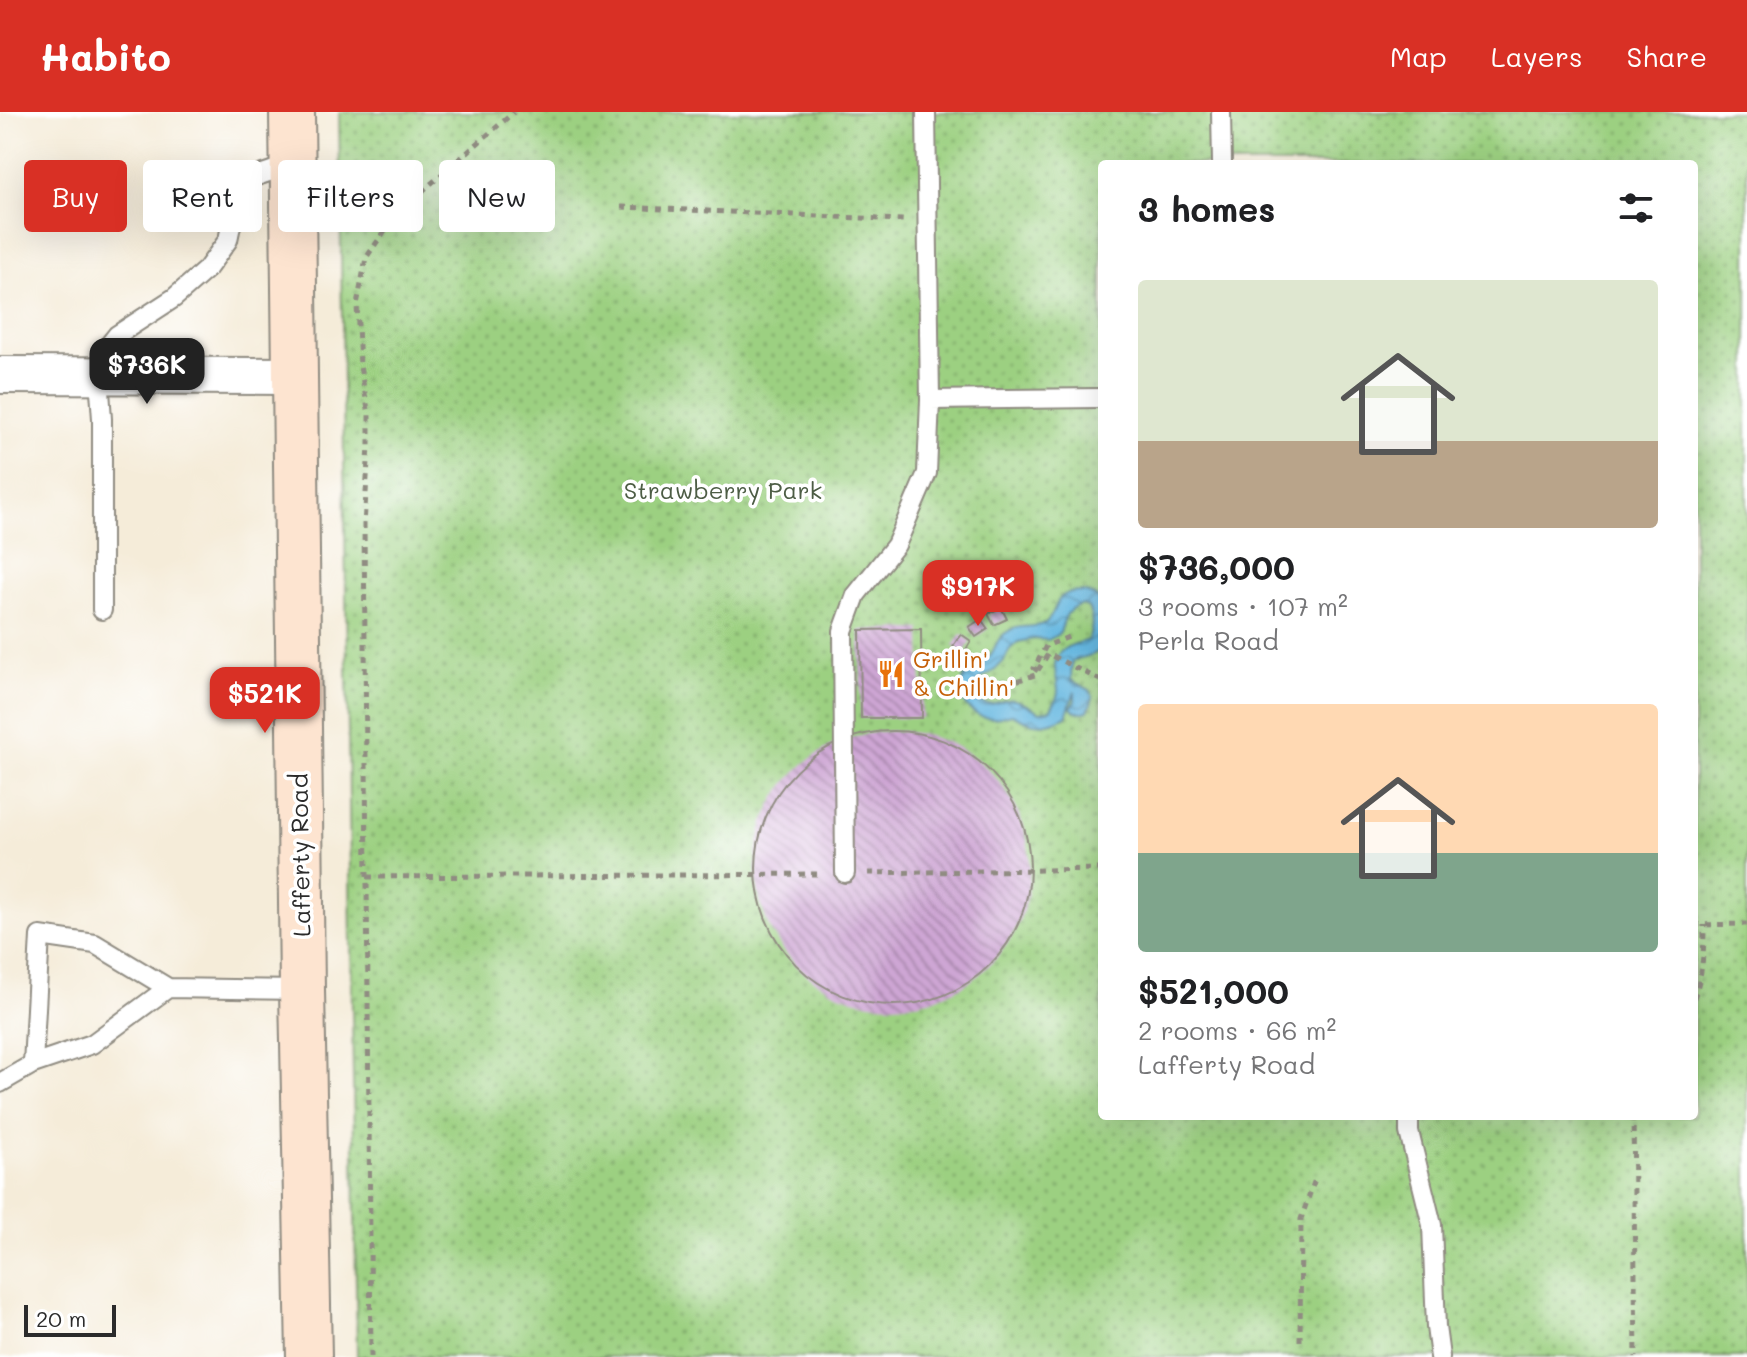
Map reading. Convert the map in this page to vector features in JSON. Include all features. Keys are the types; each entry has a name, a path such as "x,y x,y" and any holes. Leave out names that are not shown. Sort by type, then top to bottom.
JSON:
{"street":[{"name":"Lafferty Road","path":"292,112 292,160"},
{"name":"Lafferty Road","path":"293,232 309,1357"},
{"path":"0,375 295,376"}],"lane":[{"path":"845,873 843,631 856,595 896,545 927,473 930,400 926,112"},
{"path":"1221,112 1222,160"},
{"path":"102,610 102,419 99,376 105,350 117,335 174,298 207,269 228,240 237,197 245,183 278,169"},
{"path":"930,400 1098,398"},
{"path":"33,1064 40,936 95,944 168,988 302,990"},
{"path":"0,1083 33,1064 92,1044 168,988"},
{"path":"1409,1120 1409,1132 1432,1225 1440,1357"}],"path":[{"path":"371,1357 364,525 369,415 360,366 357,305 366,258 397,213 514,112"},
{"path":"621,207 928,221"},
{"path":"1039,669 1034,668 1046,646 1071,636"},
{"path":"1006,684 1035,675 1048,654 1098,679"},
{"path":"367,877 1098,869"},
{"path":"1698,925 1747,924"},
{"path":"1698,987 1703,962 1704,925"},
{"path":"1633,1120 1636,1357"},
{"path":"1300,1341 1301,1219 1315,1179"}],"green space":[{"name":"Strawberry Park","path":"339,112 1747,112 1747,1357 357,1357 341,232 423,232 423,160 340,160"}],"water":[{"path":"1068,593 1087,593 1098,600 1098,650 1072,662 1071,680 1090,690 1093,698 1088,711 1079,712 1071,708 1075,691 1066,716 1045,724 1032,723 1012,714 996,718 972,711 961,693 964,678 990,656 1001,637 1010,630 1045,623","holes":["1081,605 1088,607 1091,616 1088,640 1067,647 1056,658 1058,692 1050,710 1040,712 1009,699 986,704 976,698 978,681 995,670 1018,642 1048,640 1060,633 1066,616"]}],"building":[{"path":"1001,607 1007,619 994,625 988,614"},
{"path":"981,619 988,629 976,637 969,627"},
{"name":"Grillin' & Chillin'","path":"921,629 922,718 861,718 860,630"},
{"path":"961,634 971,641 964,653 953,646"},
{"path":"951,653 962,659 955,671 944,665"},
{"path":"906,731 946,741 990,771 1020,815 1028,841 1028,895 1020,921 990,965 946,995 920,1003 880,1005 828,989 806,974 787,955 766,921 758,895 756,855 772,803 787,781 806,762 840,741 866,733"}],"place":[{"name":"Grillin' & Chillin'","path":"891,674"}]}
